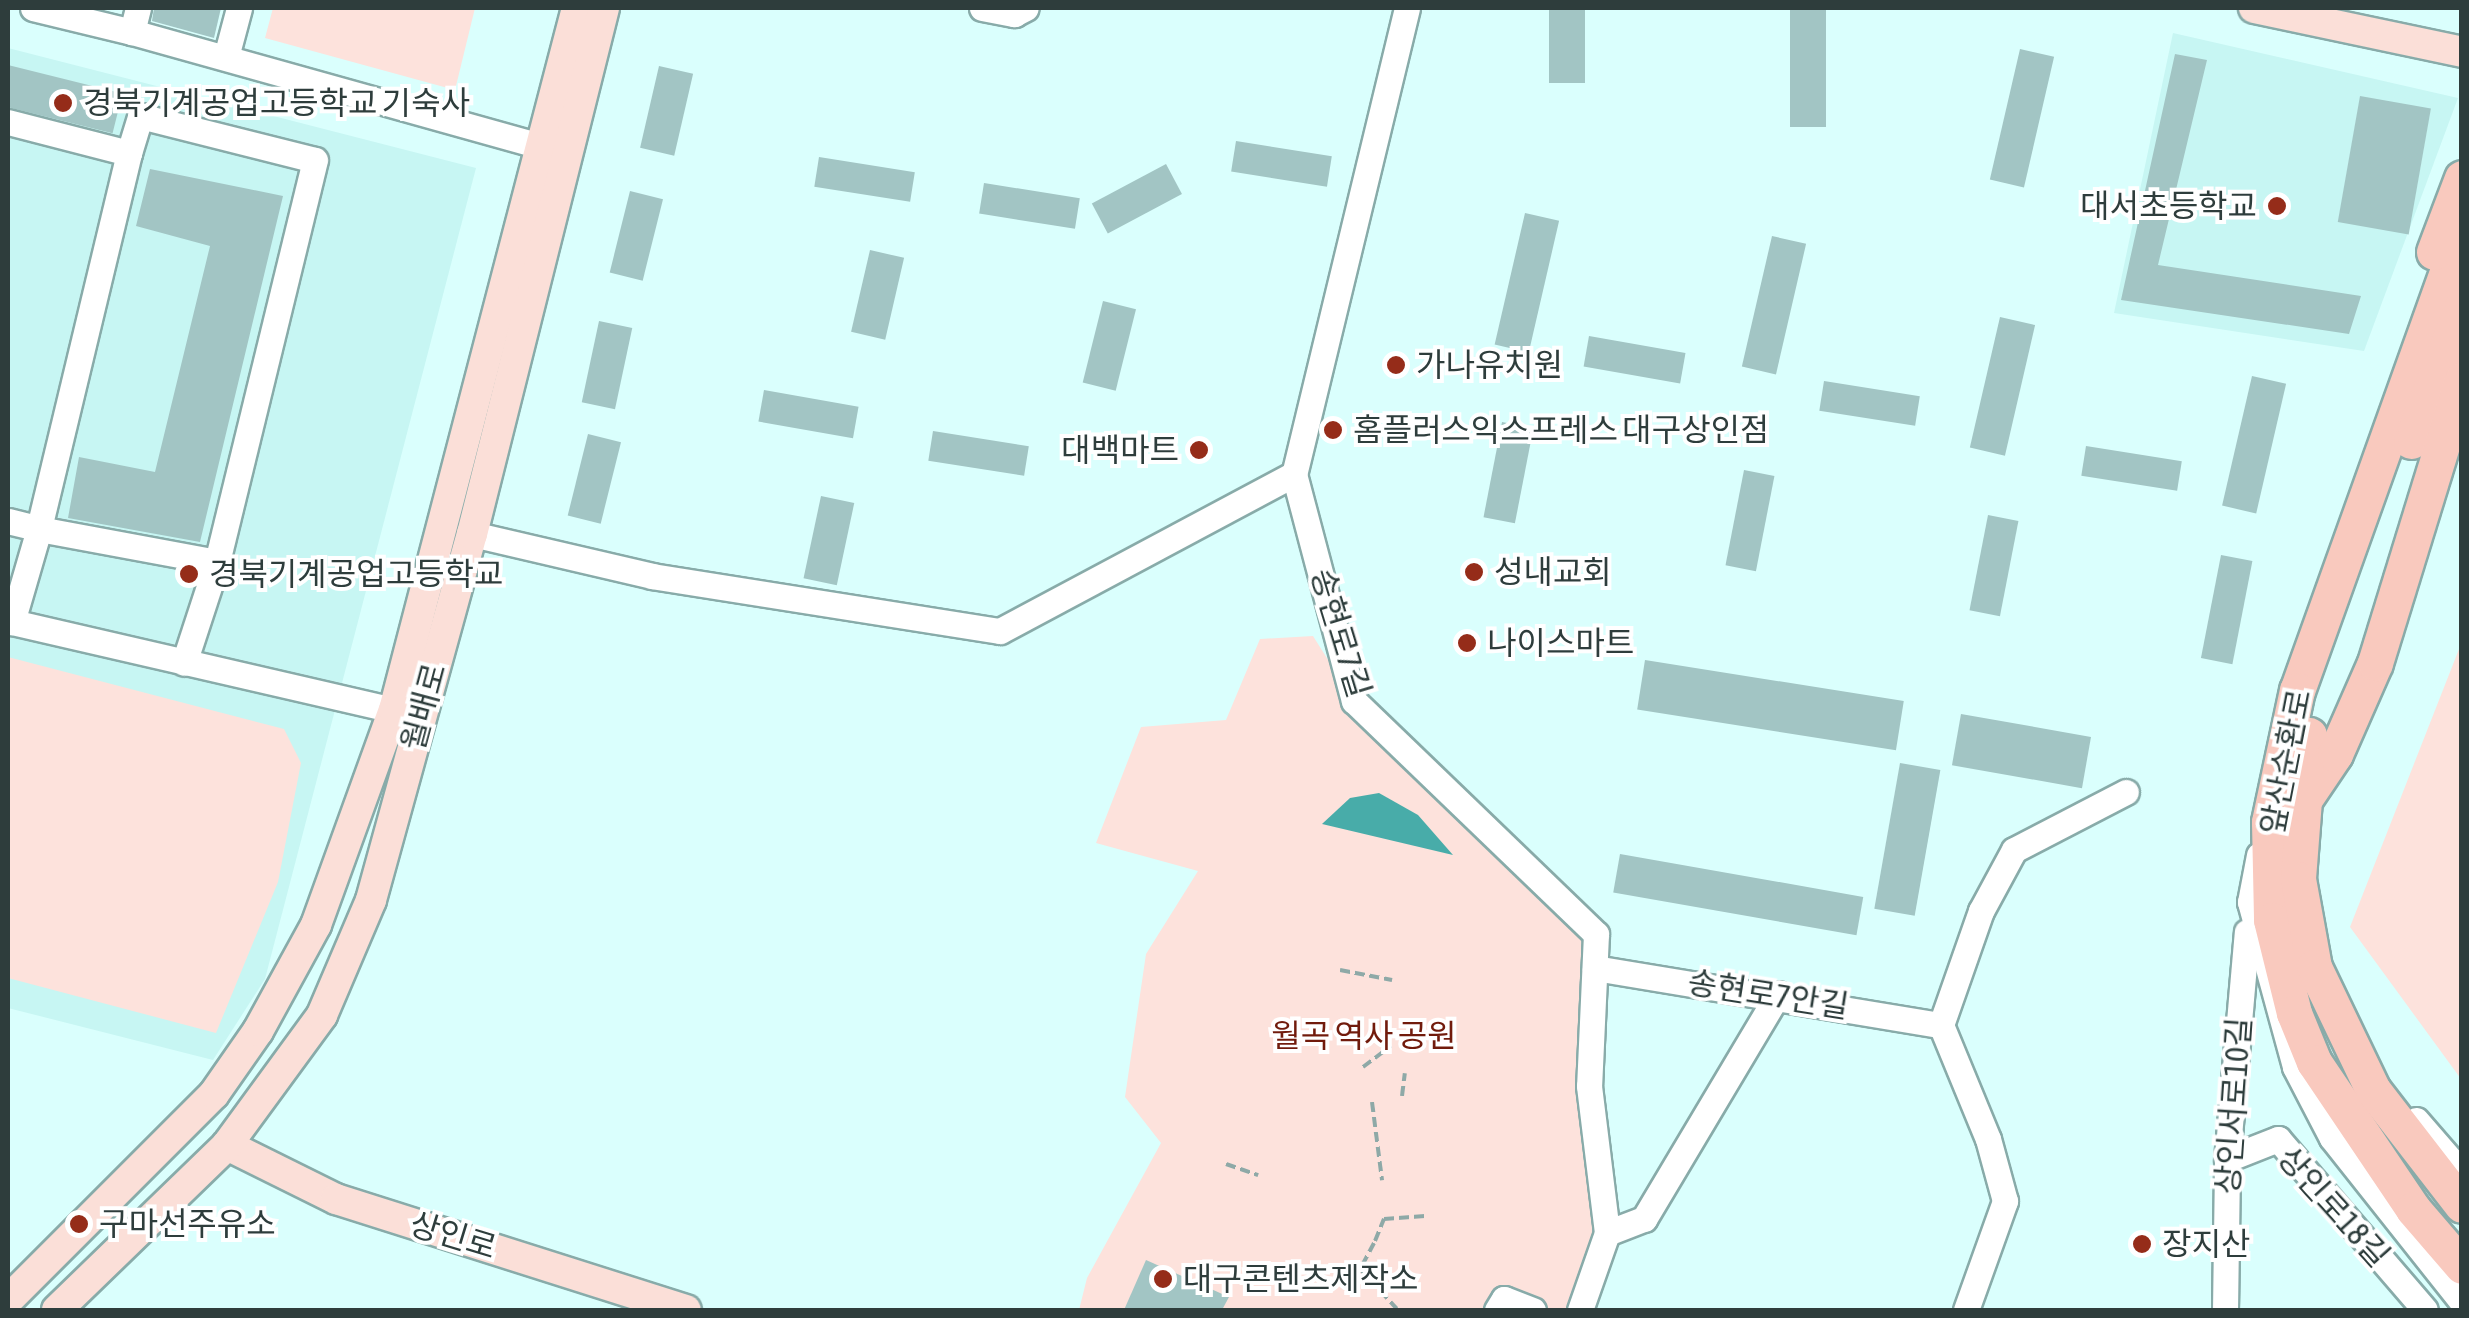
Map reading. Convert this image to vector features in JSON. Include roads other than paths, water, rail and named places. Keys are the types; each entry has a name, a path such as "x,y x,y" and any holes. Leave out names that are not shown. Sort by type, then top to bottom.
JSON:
{"highway":[{"path":"2462,178 2274,722 2271,756 2287,810 2329,766 2375,662 2462,380"},
{"name":"앞산순환로","path":"2462,230 2297,690 2287,810 2271,920 2294,1014 2314,1062 2413,1209 2462,1266"},
{"name":"앞산순환로","path":"2462,306 2314,701 2287,810 2314,967 2373,1090 2462,1205"}],"main road":[{"name":"월배로","path":"8,1300 176,1136 258,1030 316,925 394,710 578,8"},
{"name":"월배로","path":"58,1310 227,1145 322,1015 371,900 472,534 604,8"},
{"path":"2254,8 2322,15 2462,52"},
{"name":"상인로","path":"227,1145 336,1199 686,1310"}],"street":[{"path":"33,8 135,20 226,57 539,146"},
{"path":"226,57 238,8"},
{"path":"982,8 1014,14 1026,8"},
{"name":"송현로7길","path":"1407,8 1294,474 1354,701 1596,934 1589,1086 1607,1233 1580,1310"},
{"path":"184,663 218,562 315,160 140,116 39,529 10,622 184,663 394,710"},
{"path":"8,126 129,153"},
{"path":"472,534 652,576 1000,631 1294,474"},
{"path":"8,521 218,562"},
{"path":"1966,1310 2005,1201 1988,1139 1940,1025 1981,912 2014,850 2126,792"},
{"path":"2287,810 2346,1004 2403,1105 2462,1173"},
{"name":"상인서로10길","path":"2226,1310 2227,1158 2250,902 2287,810"},
{"path":"2250,902 2274,1005 2332,1138 2462,1302"},
{"name":"송현로7안길","path":"1595,968 1778,994 1940,1025"},
{"path":"1607,1233 1644,1219 1778,994"},
{"name":"상인로18길","path":"2227,1158 2278,1140 2425,1310"},
{"path":"1498,1310 1504,1299 1533,1310"}],"water":[{"path":"1379,793 1418,815 1453,855 1322,824 1350,798"}],"place":[{"name":"경북기계공업고등학교 기숙사","path":"63,103"},
{"name":"대서초등학교","path":"2277,206"},
{"name":"가나유치원","path":"1396,365"},
{"name":"홈플러스익스프레스 대구상인점","path":"1333,430"},
{"name":"대백마트","path":"1199,450"},
{"name":"성내교회","path":"1474,572"},
{"name":"경북기계공업고등학교","path":"189,574"},
{"name":"나이스마트","path":"1467,643"},
{"name":"구마선주유소","path":"79,1224"},
{"name":"장지산","path":"2142,1244"},
{"name":"대구콘텐츠제작소","path":"1163,1279"}],"park label":[{"name":"월곡 역사 공원","path":"1364,1036"}]}
